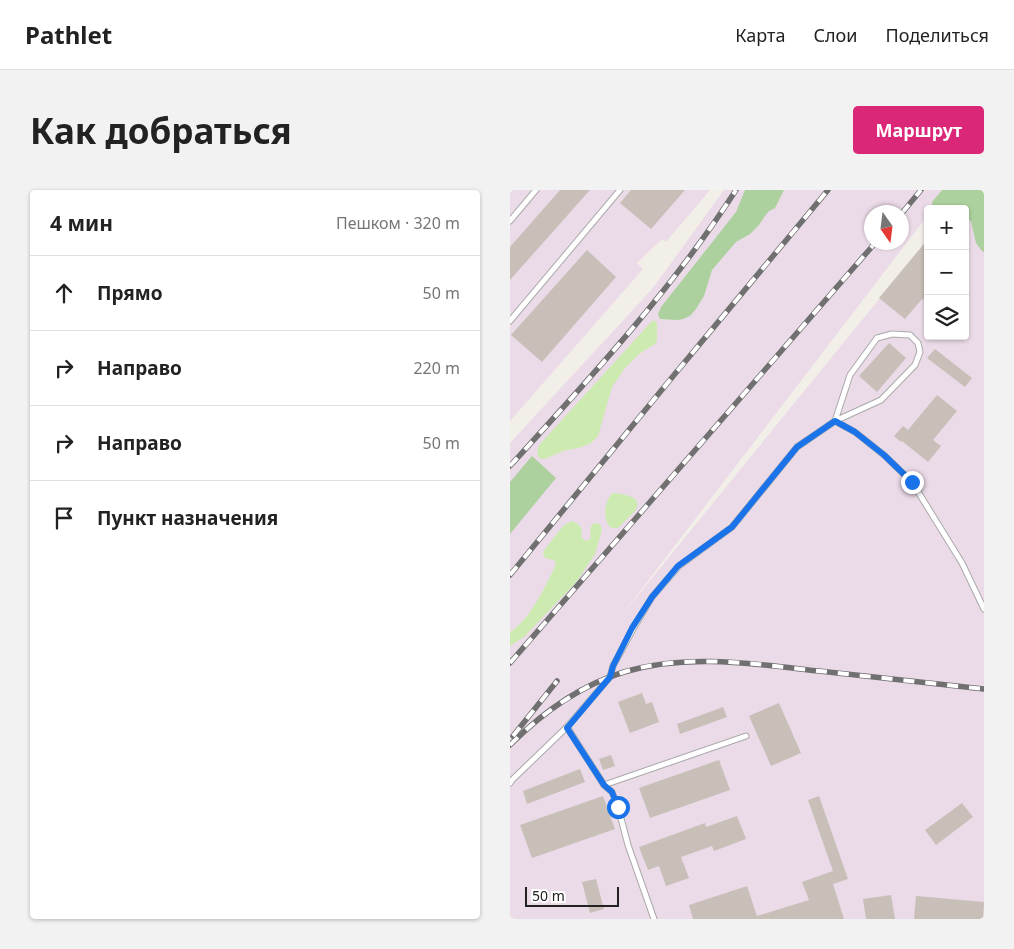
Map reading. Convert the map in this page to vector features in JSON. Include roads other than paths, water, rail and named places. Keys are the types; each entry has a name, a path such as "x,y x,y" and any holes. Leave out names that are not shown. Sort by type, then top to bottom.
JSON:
{"lane":[{"path":"510,221 536,190"},
{"path":"510,321 620,190"},
{"path":"510,783 567,728 610,677 613,666 632,628 652,597 678,566 732,527 797,447 835,421 881,400 915,365 920,352 918,343 910,336 892,334 877,338 850,375 835,421"},
{"path":"835,421 855,432 884,455 912,482 962,563 984,609"},
{"path":"567,728 604,785 612,792 654,919"},
{"path":"604,785 746,736"}],"railway":[{"path":"510,466 600,367 657,299 685,263 736,190"},
{"path":"510,575 828,190"},
{"path":"909,205 921,190"},
{"path":"510,663 869,250"},
{"path":"510,745 548,712 592,685 624,672 672,663 697,661 746,663 984,689"},
{"path":"513,736 557,681"}]}
